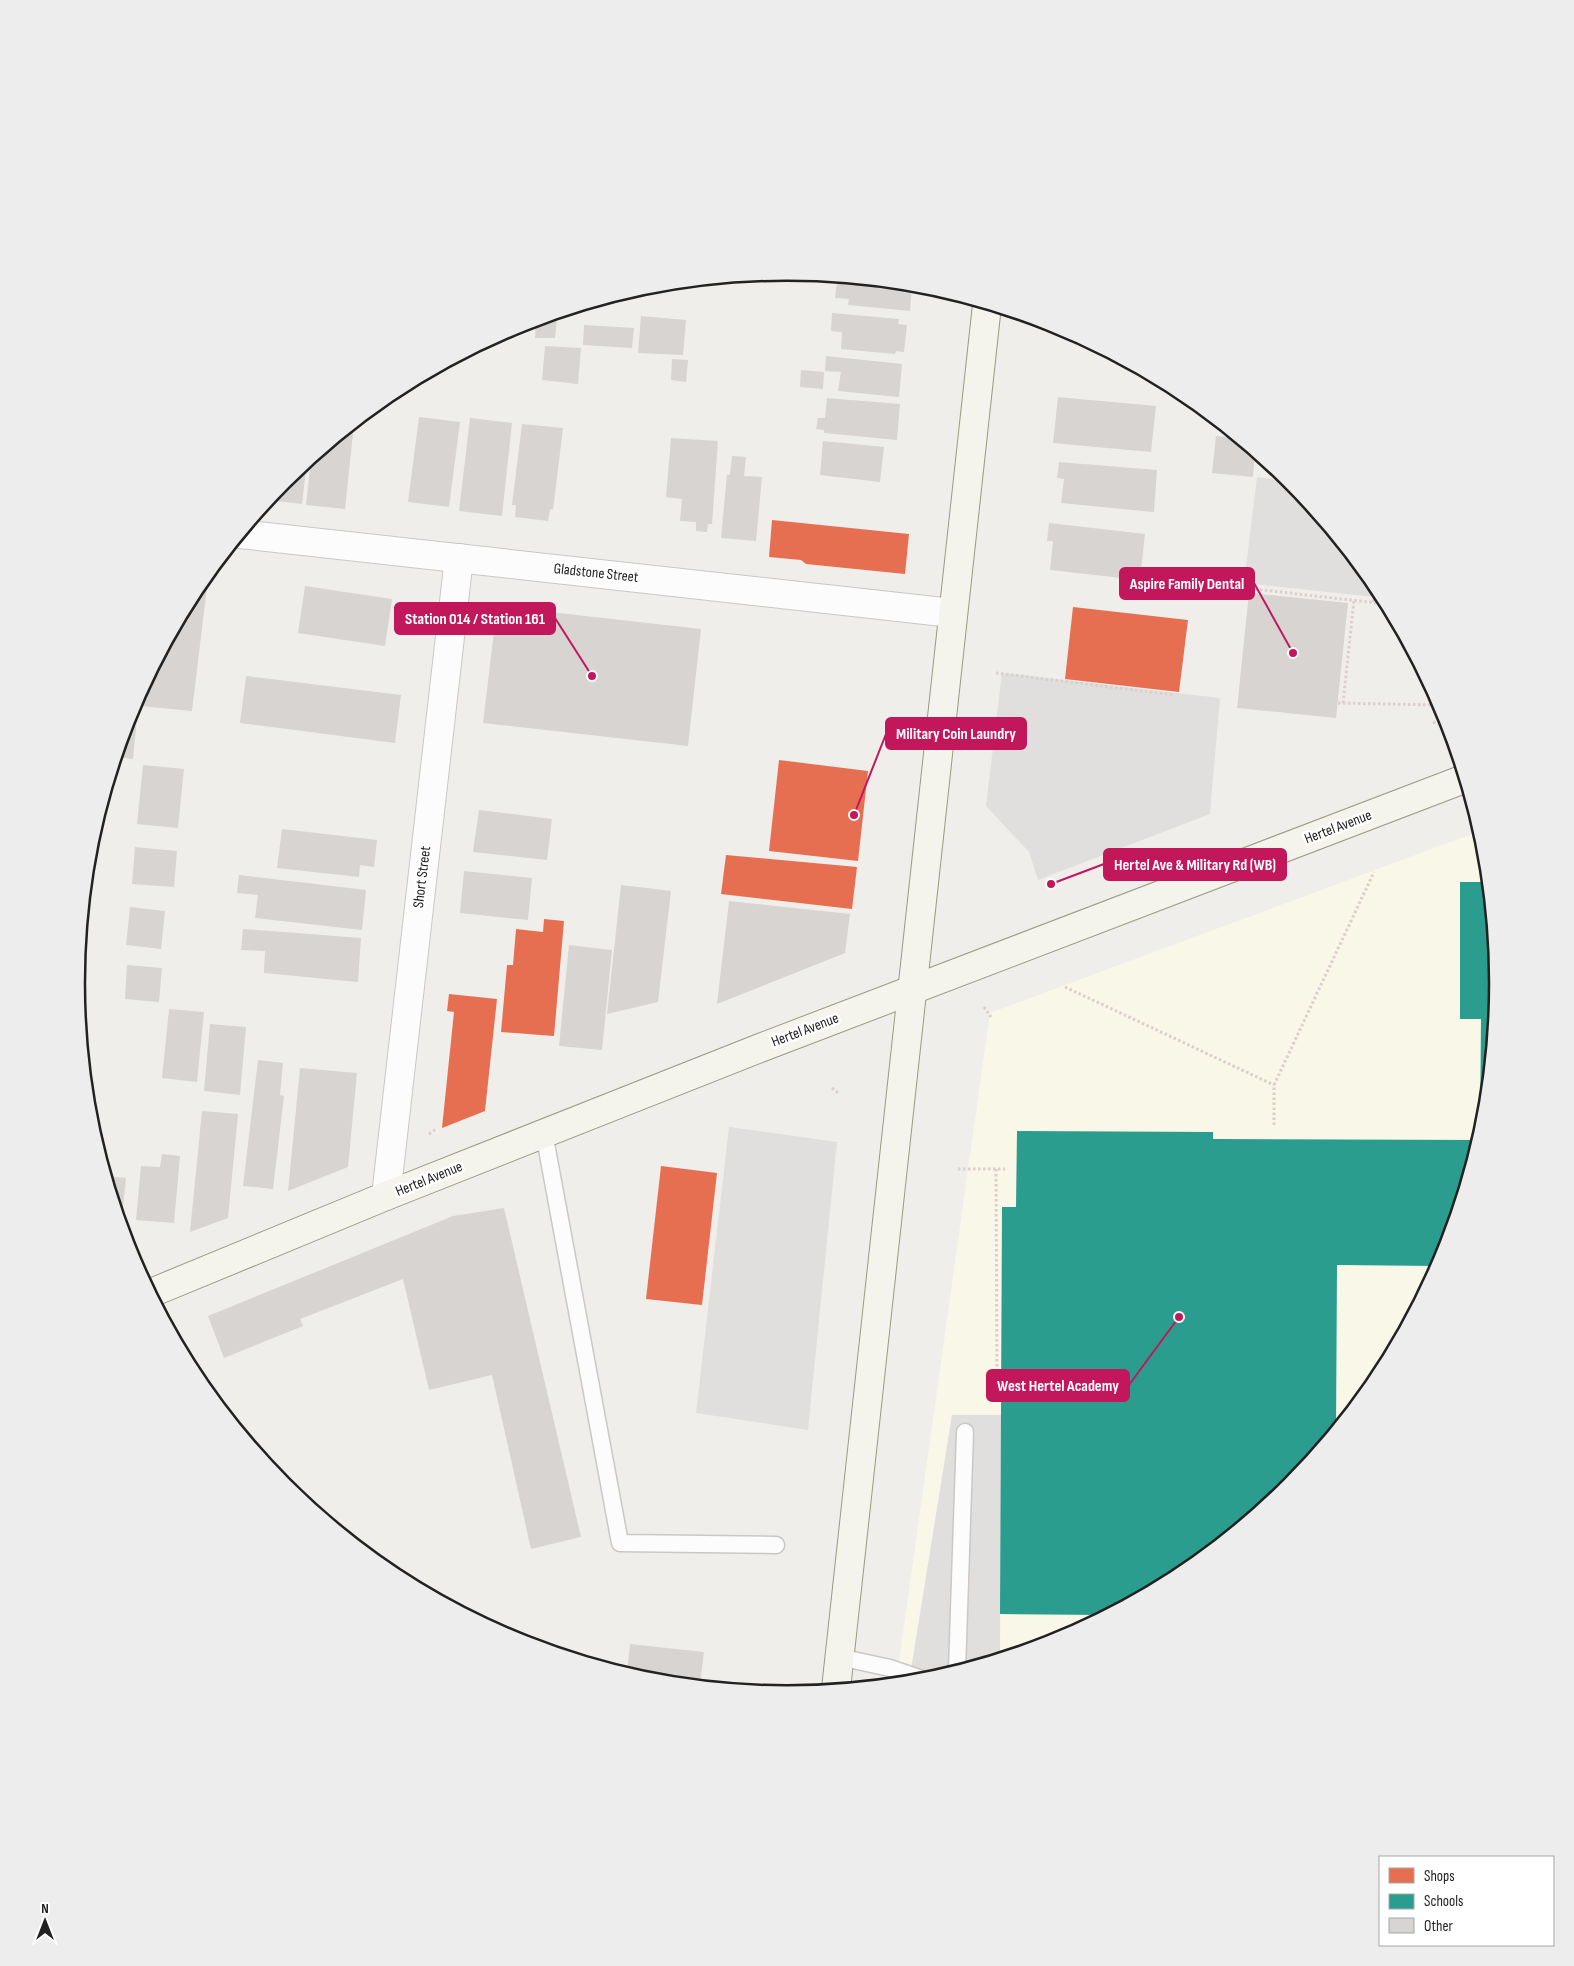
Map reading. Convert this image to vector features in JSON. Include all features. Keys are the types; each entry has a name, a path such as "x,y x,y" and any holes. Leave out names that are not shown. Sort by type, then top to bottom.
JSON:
{"street":[{"path":"837,1683 914,987 952,613 987,310"},
{"name":"Gladstone Street","path":"247,535 952,613"},
{"name":"Short Street","path":"386,1196 459,558"},
{"name":"Hertel Avenue","path":"156,1291 386,1196 914,987 1459,781"}],"lane":[{"path":"544,1133 620,1543 776,1545"},
{"path":"957,1664 965,1432"},
{"path":"839,1657 890,1668 909,1674"}],"path":[{"path":"1245,588 1377,603"},
{"path":"1373,602 1374,597"},
{"path":"1343,703 1354,600"},
{"path":"996,673 1175,694"},
{"path":"1338,703 1432,705"},
{"path":"1433,722 1440,725"},
{"path":"1274,1125 1274,1085 1374,872"},
{"path":"1066,987 1274,1085"},
{"path":"984,1007 991,1017"},
{"path":"832,1088 838,1093"},
{"path":"429,1134 436,1129"},
{"path":"958,1169 1006,1169"},
{"path":"996,1169 997,1382"}],"shaded area":[{"path":"1257,477 1275,480 1283,487 1315,520 1373,597 1244,583"},
{"path":"1002,673 1220,698 1210,814 1038,880 1029,852 986,806"},
{"path":"1473,834 1483,891 1489,983 1483,1075 1476,1120 1452,1209 1436,1252 1395,1334 1371,1373 1315,1446 1283,1479 1250,1511 1177,1567 1138,1591 1056,1632 1013,1648 969,1661 897,1676 990,1013"},
{"path":"729,1127 837,1142 808,1430 696,1413"},
{"path":"952,1415 1001,1415 1000,1652 910,1674"}],"building: Shops":[{"path":"772,520 909,534 905,574 806,564 801,560 769,557"},
{"path":"1073,607 1188,620 1179,692 1065,679"},
{"path":"779,760 868,771 858,861 769,851"},
{"path":"726,855 857,867 852,909 721,894"},
{"path":"544,919 564,921 554,1036 501,1032 507,965 513,965 516,929 543,932"},
{"path":"449,994 497,999 485,1111 442,1128 454,1012 447,1011"},
{"path":"661,1166 717,1173 702,1305 646,1299"}],"building: Schools":[{"path":"1460,882 1482,882 1489,983 1487,1029 1480,1092 1481,1019 1460,1019"},
{"path":"1017,1131 1213,1132 1213,1139 1471,1140 1452,1209 1430,1266 1337,1265 1336,1420 1315,1446 1283,1479 1250,1511 1214,1540 1177,1567 1138,1591 1093,1615 1000,1614 1002,1207 1016,1207"}],"building: Other":[{"path":"837,283 911,292 910,311 848,305 849,299 835,298"},
{"path":"832,313 899,319 898,324 907,325 904,352 896,351 895,354 841,349 842,332 831,331"},
{"path":"641,316 686,320 683,355 638,353"},
{"path":"557,320 555,338 535,338 536,327"},
{"path":"584,325 634,328 632,348 583,345"},
{"path":"545,346 581,348 578,384 542,380"},
{"path":"826,356 902,364 899,397 838,391 841,372 825,371"},
{"path":"672,359 688,360 686,382 671,380"},
{"path":"801,370 824,372 823,389 800,387"},
{"path":"1058,397 1156,406 1151,452 1053,443"},
{"path":"827,398 900,404 897,440 824,433 824,430 816,429 818,418 825,418"},
{"path":"419,417 460,422 449,507 408,502"},
{"path":"470,418 512,423 502,516 459,511"},
{"path":"522,424 563,428 553,510 550,509 548,521 515,517 516,505 512,505"},
{"path":"353,431 345,509 306,505 310,469"},
{"path":"1216,436 1228,437 1254,459 1253,477 1212,473"},
{"path":"671,438 718,441 712,524 708,524 707,532 696,531 696,522 680,521 682,499 666,497"},
{"path":"823,441 884,447 880,482 820,475"},
{"path":"732,456 746,457 744,476 762,477 756,541 721,538 727,474 730,475"},
{"path":"1059,462 1157,470 1154,512 1061,503 1064,479 1057,478"},
{"path":"306,473 302,504 277,501"},
{"path":"1049,523 1145,534 1140,580 1050,570 1053,541 1047,541"},
{"path":"305,586 392,599 385,646 298,633"},
{"path":"207,588 192,711 142,706 179,632"},
{"path":"1249,593 1348,603 1336,718 1237,708"},
{"path":"497,606 701,629 688,746 483,723"},
{"path":"246,676 401,695 395,743 240,723"},
{"path":"137,718 133,759 122,758"},
{"path":"143,765 184,769 178,828 137,824"},
{"path":"479,810 552,819 547,860 473,852"},
{"path":"282,829 377,840 374,867 360,865 359,877 277,868"},
{"path":"135,847 177,851 174,887 132,884"},
{"path":"464,871 532,878 528,920 460,913"},
{"path":"239,875 366,890 362,930 255,918 258,895 237,893"},
{"path":"621,885 671,891 658,1002 607,1014"},
{"path":"729,901 850,914 845,953 717,1004"},
{"path":"130,907 165,911 161,949 126,945"},
{"path":"243,929 361,938 358,982 264,973 265,951 241,950"},
{"path":"569,945 612,950 602,1050 559,1046"},
{"path":"127,965 162,968 159,1002 125,999"},
{"path":"169,1009 204,1012 197,1082 162,1078"},
{"path":"210,1024 246,1027 240,1095 204,1091"},
{"path":"258,1060 283,1063 280,1095 284,1096 273,1189 243,1186"},
{"path":"300,1068 357,1073 348,1167 288,1191"},
{"path":"202,1111 238,1114 228,1218 190,1232"},
{"path":"162,1154 180,1156 174,1223 136,1220 141,1166 160,1167"},
{"path":"112,1177 126,1178 123,1210"},
{"path":"504,1208 581,1537 531,1549 492,1375 429,1390 403,1279 300,1319 303,1326 224,1358 208,1316 453,1216"},
{"path":"630,1644 704,1652 701,1679 628,1667"}],"place":[{"name":"Aspire Family Dental","path":"1293,653"},
{"name":"Station 014 / Station 161","path":"592,676"},
{"name":"Military Coin Laundry","path":"854,815"},
{"name":"Hertel Ave & Military Rd (WB)","path":"1051,884"},
{"name":"West Hertel Academy","path":"1179,1317"}]}
